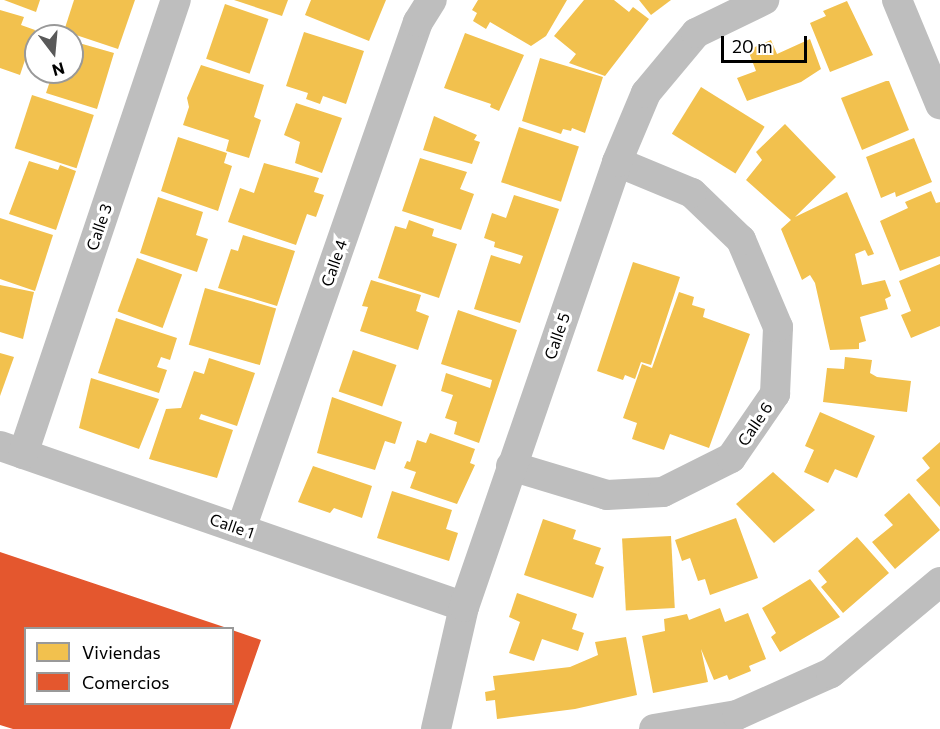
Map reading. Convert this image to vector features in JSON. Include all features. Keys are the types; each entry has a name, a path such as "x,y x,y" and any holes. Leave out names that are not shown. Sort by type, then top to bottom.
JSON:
{"street":[{"name":"Calle 3","path":"11,450 176,0"},
{"name":"Calle 4","path":"241,529 414,34 432,0"},
{"name":"Calle 5","path":"436,729 464,607 617,162 646,93 696,33 764,0"},
{"path":"897,0 940,104"},
{"name":"Calle 6","path":"511,466 608,495 663,492 731,458 775,394 778,327 741,240 692,193 617,162"},
{"name":"Calle 1","path":"11,450 464,607"},
{"path":"654,729 737,715 831,673 940,582"}],"building: Viviendas":[{"path":"4,0 40,0 36,12"},
{"path":"74,0 135,0 118,49 84,38 84,24 66,24"},
{"path":"234,0 288,0 282,16"},
{"path":"311,0 386,0 369,41 305,15"},
{"path":"478,0 567,0 546,36 531,46 490,22 486,29 473,21 477,13 472,10"},
{"path":"584,0 614,0 629,12 633,7 649,19 605,76 569,63 576,54 554,36"},
{"path":"639,0 671,0 651,15"},
{"path":"847,1 873,55 830,72 810,23 826,16 823,11"},
{"path":"225,4 268,19 250,74 206,59"},
{"path":"0,10 24,17 21,25 24,26 24,63 20,75 0,68"},
{"path":"304,32 364,51 346,104 323,96 320,104 306,99 308,93 286,86"},
{"path":"465,33 524,55 499,111 490,107 491,104 444,88"},
{"path":"810,39 821,69 801,82 747,101 737,78 756,71 748,50 771,40 777,54"},
{"path":"84,44 114,53 97,109 46,93 49,84 84,84"},
{"path":"540,58 603,77 585,133 572,128 571,131 563,129 561,134 522,121"},
{"path":"201,65 264,85 254,117 261,120 249,158 226,151 229,140 183,125 189,107 187,98"},
{"path":"889,81 909,130 862,150 841,98"},
{"path":"701,87 765,127 735,173 672,134"},
{"path":"32,95 94,115 77,168 15,148"},
{"path":"296,103 342,118 322,173 295,163 300,142 284,135"},
{"path":"434,116 477,135 474,140 480,142 472,164 423,150"},
{"path":"785,124 836,177 795,217 847,192 874,254 868,256 865,250 855,254 862,285 885,280 891,296 885,299 888,309 860,317 866,341 859,343 859,349 830,350 815,283 810,275 802,280 781,229 791,220 746,180 762,160 756,152"},
{"path":"519,127 579,146 561,202 501,182"},
{"path":"178,137 227,153 224,163 232,166 218,211 161,191"},
{"path":"914,138 932,182 896,197 895,192 881,198 866,157"},
{"path":"420,158 467,172 460,189 474,194 461,230 402,211"},
{"path":"29,161 58,170 60,165 76,171 56,230 9,214"},
{"path":"264,163 319,178 314,192 324,195 316,217 307,214 296,245 228,222 240,188 254,193"},
{"path":"931,191 936,203 940,202 940,256 900,271 880,221 908,208 905,202"},
{"path":"514,195 559,209 520,323 474,309 491,255 520,264 523,256 494,247 495,242 484,238 492,213 506,218"},
{"path":"158,197 203,212 196,235 208,239 197,272 140,253"},
{"path":"0,218 53,235 35,291 0,279"},
{"path":"409,220 434,229 432,236 457,244 439,298 378,278 395,226 406,229"},
{"path":"243,235 295,251 277,306 218,288 231,249 238,251"},
{"path":"137,258 182,274 163,328 118,312"},
{"path":"633,262 680,277 651,365 641,362 635,379 625,375 623,380 597,371"},
{"path":"940,264 940,326 911,338 901,315 911,311 899,281"},
{"path":"371,280 421,295 416,311 429,316 418,350 360,331 368,307 362,306"},
{"path":"0,285 34,292 23,339 0,332"},
{"path":"205,288 276,308 260,365 189,345"},
{"path":"679,292 694,297 692,305 705,309 703,317 750,334 709,448 670,434 664,450 632,439 637,423 623,418 642,364 652,368"},
{"path":"458,310 517,330 479,443 454,434 457,422 445,418 453,395 441,391 446,373 490,388 492,380 441,364"},
{"path":"116,318 177,338 170,360 161,357 157,367 167,370 159,393 98,373"},
{"path":"353,350 396,365 382,407 339,392"},
{"path":"0,353 14,357 0,396"},
{"path":"845,357 872,360 870,373 877,377 911,381 907,412 823,402 827,368 844,369"},
{"path":"209,358 255,373 237,426 201,414 199,419 233,430 217,478 149,459 166,409 181,408 194,371 204,374"},
{"path":"91,378 159,399 139,449 79,428"},
{"path":"332,397 402,422 395,444 385,441 375,470 317,453"},
{"path":"820,412 875,436 857,478 835,469 828,483 804,472 814,450 805,446"},
{"path":"430,433 475,449 470,463 475,465 457,504 410,488 416,472 404,468 407,461 410,462 417,440 426,443"},
{"path":"940,442 940,507 916,480 930,468 922,458"},
{"path":"313,466 372,486 362,518 334,508 330,513 298,502"},
{"path":"773,472 815,510 774,543 736,504"},
{"path":"392,491 452,510 446,529 458,533 449,561 377,538"},
{"path":"909,493 940,530 895,569 872,542 893,525 884,515"},
{"path":"736,518 758,578 710,595 705,579 698,581 690,558 682,561 675,540"},
{"path":"543,519 576,530 573,539 601,548 595,564 604,567 593,598 524,575"},
{"path":"671,536 675,608 626,610 622,539"},
{"path":"857,537 889,573 843,613 821,587 827,582 818,571"},
{"path":"810,579 840,617 780,652 771,637 776,633 762,608"},
{"path":"517,593 577,614 572,629 584,633 578,651 542,639 534,661 509,653 520,622 509,617"},
{"path":"720,608 725,622 748,613 766,659 749,666 751,671 729,680 727,675 714,680 701,649 708,682 653,693 642,636 665,631 664,619 687,614 689,620"},
{"path":"626,637 637,695 575,709 497,719 495,700 486,701 485,692 495,690 493,676 570,667 598,655 595,642"}],"building: Comercios":[{"path":"0,552 224,627 24,627 24,705 234,705 234,631 261,640 230,729 13,729 0,725"}]}
